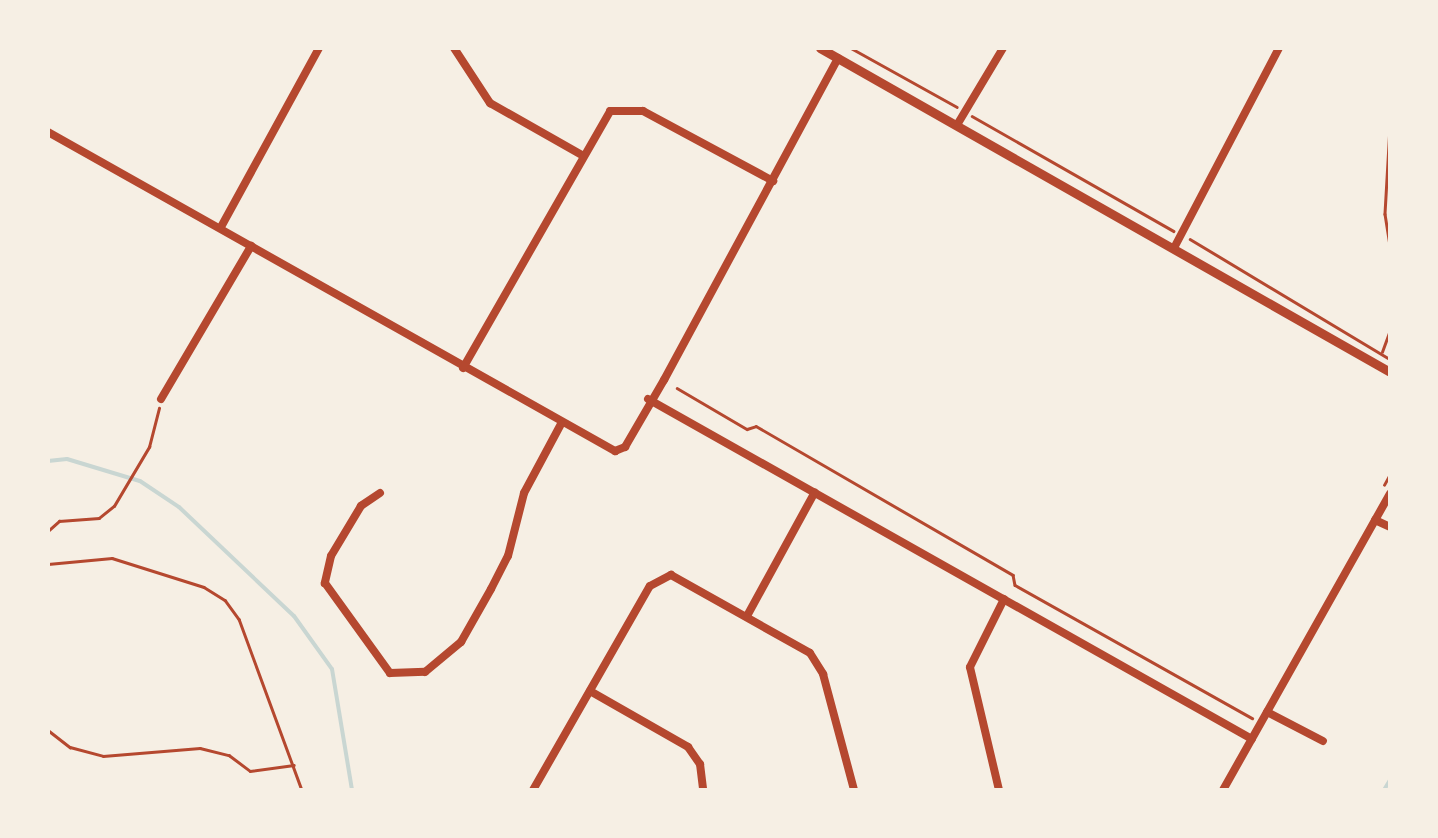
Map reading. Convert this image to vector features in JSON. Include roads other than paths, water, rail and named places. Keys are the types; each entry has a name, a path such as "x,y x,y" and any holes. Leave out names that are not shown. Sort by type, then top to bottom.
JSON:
{"street":[{"path":"220,227 319,48"},
{"path":"454,48 490,103 582,155"},
{"path":"820,48 1390,372"},
{"path":"957,126 1003,48"},
{"path":"1174,248 1280,48"},
{"path":"48,132 561,424 605,448 625,447 648,398 773,182 838,58"},
{"path":"463,368 610,111 627,106 773,182"},
{"path":"161,399 250,246"},
{"path":"648,398 1252,739"},
{"path":"380,492 361,506 331,556 324,582 390,672 425,672 461,642 492,589 508,556 524,493 561,424"},
{"path":"747,616 814,492"},
{"path":"1223,790 1375,520 1386,492"},
{"path":"1375,520 1390,527"},
{"path":"533,790 656,580 678,578 747,616 818,663 854,790"},
{"path":"999,790 970,666 1004,599"},
{"path":"590,691 688,747 700,764 703,790"},
{"path":"1266,712 1323,741"}],"waterway":[{"path":"48,461 67,459 140,481 179,507 294,616 332,669 352,790"},
{"path":"1384,790 1390,780"}]}
